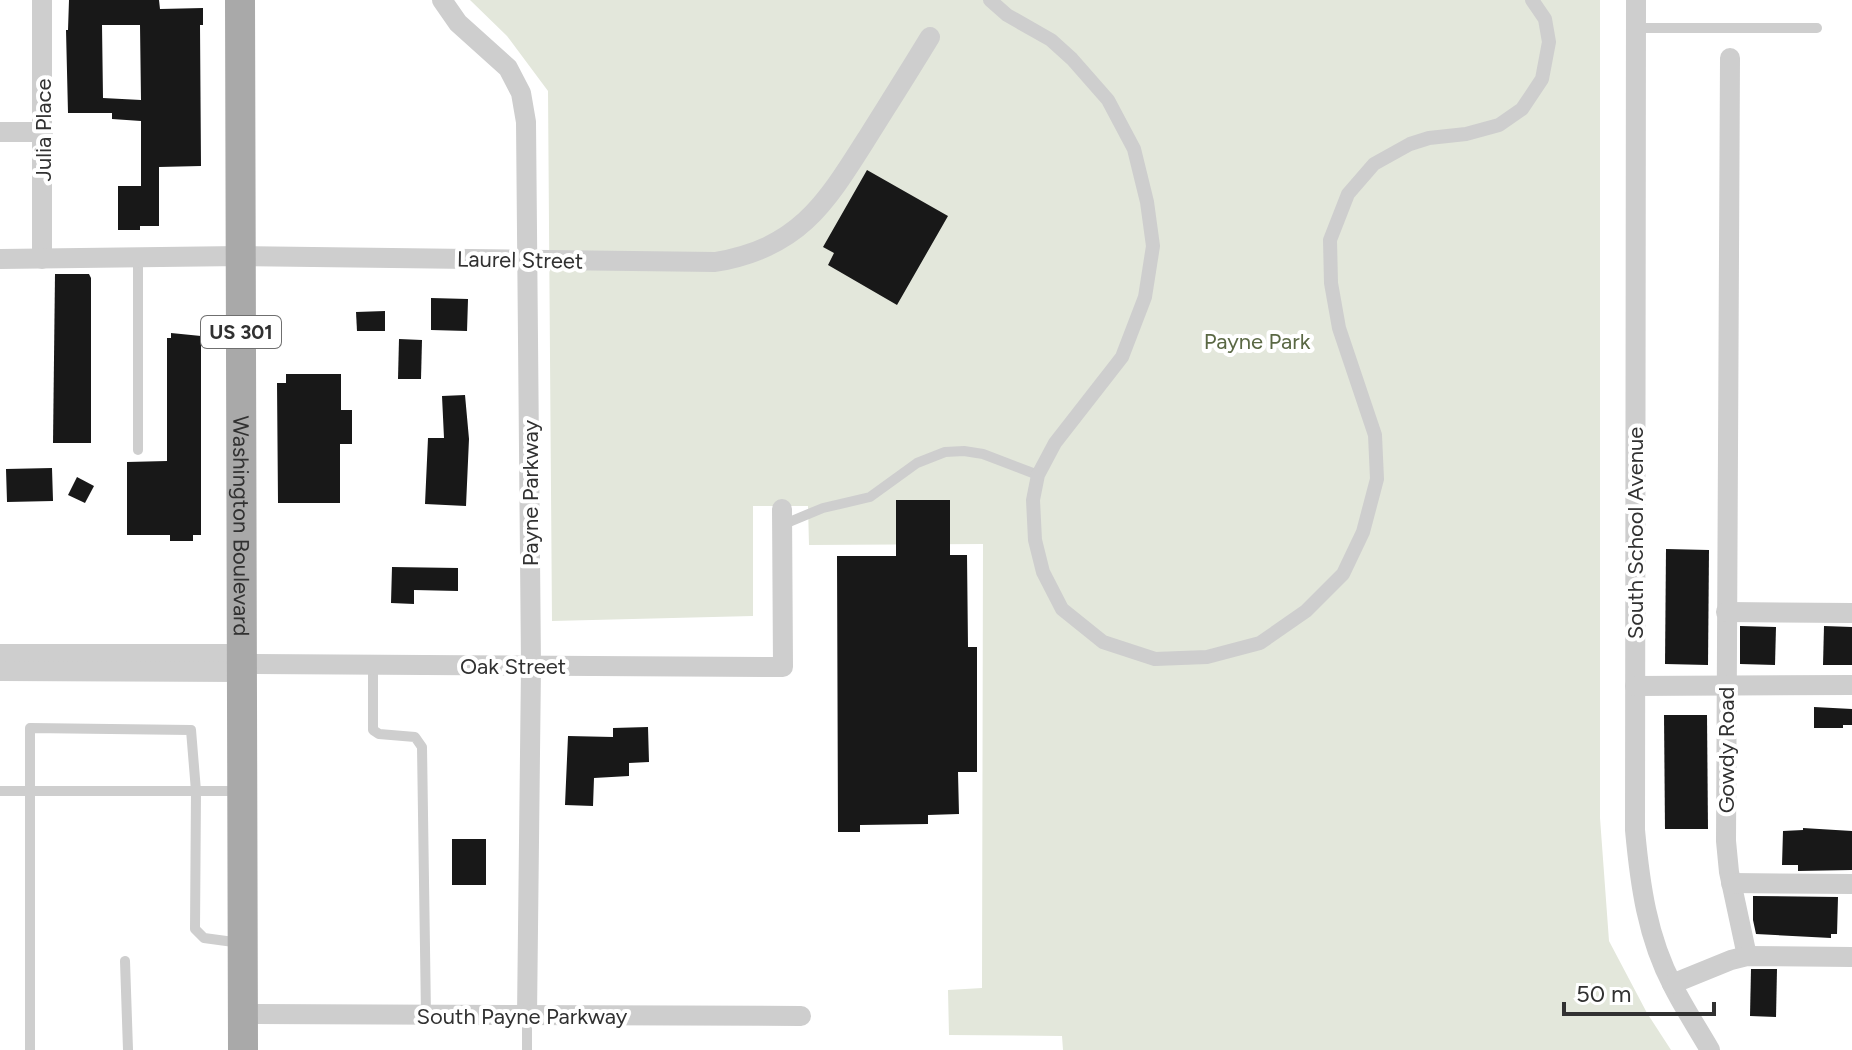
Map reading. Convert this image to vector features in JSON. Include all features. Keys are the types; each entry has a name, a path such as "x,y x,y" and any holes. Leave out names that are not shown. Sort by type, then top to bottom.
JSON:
{"main road":[{"name":"Washington Boulevard","path":"240,0 243,1050"}],"street":[{"name":"Julia Place","path":"42,0 42,259"},
{"name":"Payne Parkway","path":"442,0 458,23 508,68 521,93 527,143 531,666 527,1016"},
{"path":"990,0 1007,15 1051,40 1072,59 1108,100 1134,149 1147,202 1153,246 1145,297 1122,357 1055,443 1038,475 1033,500 1035,540 1043,572 1062,609 1103,642 1155,659 1207,657 1260,643 1306,611 1343,574 1363,532 1377,479 1375,435 1339,328 1331,283 1330,240 1348,194 1374,164 1410,144 1429,138 1466,134 1499,125 1522,109 1542,79 1549,42 1545,19 1532,0"},
{"name":"South School Avenue","path":"1636,0 1635,830 1647,919 1672,984 1710,1050"},
{"name":"Laurel Street","path":"0,259 241,256 715,262 762,250 789,235 831,196 930,37"},
{"name":"Gowdy Road","path":"1730,58 1726,841 1731,883 1747,956"},
{"path":"0,132 43,132"},
{"name":"Oak Street","path":"242,663 783,667 782,517"},
{"path":"1726,612 1852,613"},
{"path":"0,654 242,663"},
{"path":"0,671 242,663"},
{"path":"1635,686 1852,685"},
{"path":"1731,883 1852,884"},
{"path":"1672,984 1747,956 1852,957"},
{"name":"South Payne Parkway","path":"243,1014 801,1016"}],"lane":[{"path":"1636,28 1817,28"},
{"path":"138,257 138,450"},
{"path":"782,517 870,497 917,463 945,452 983,454 1038,475"},
{"path":"373,665 373,730 379,734 415,737 422,747 426,1015"},
{"path":"30,1050 30,728 191,730 196,791 195,929 204,938 243,944"},
{"path":"0,791 243,791"},
{"path":"125,961 128,1050"},
{"path":"527,1016 527,1050"}],"green space":[{"name":"Payne Park","path":"470,0 1600,0 1600,818 1609,941 1647,1013 1671,1050 1063,1050 1062,1036 949,1035 948,990 982,988 983,544 809,545 808,506 753,506 753,616 552,621 548,91 507,36"}],"building":[{"path":"69,0 159,0 160,9 203,8 203,25 200,25 201,166 159,167 159,226 118,230 118,186 141,186 141,121 112,119 112,113 68,113","holes":["102,25 140,25 141,100 103,98"]},
{"path":"867,170 948,216 897,305 828,265 834,253 823,247"},
{"path":"55,274 89,274 91,278 91,443 53,443"},
{"path":"431,298 468,299 467,331 431,330"},
{"path":"385,311 385,331 357,331 356,312"},
{"path":"171,333 201,336 201,535 193,535 193,541 170,541 170,535 127,535 127,462 167,461 167,338 171,338"},
{"path":"399,339 422,340 421,379 398,379"},
{"path":"286,374 341,374 341,410 352,410 352,444 340,444 340,503 278,503 277,383 286,383"},
{"path":"465,395 469,439 466,506 425,504 428,438 444,438 442,396"},
{"path":"52,468 53,501 7,502 6,469"},
{"path":"77,477 94,486 85,503 68,495"},
{"path":"896,500 950,500 950,555 967,555 968,647 977,647 977,772 958,772 959,814 928,815 928,824 860,825 860,832 838,832 837,556 896,556"},
{"path":"1666,549 1709,550 1708,665 1665,664"},
{"path":"392,567 458,568 458,591 414,590 414,604 391,603"},
{"path":"1740,626 1776,627 1775,665 1740,664"},
{"path":"1824,626 1852,627 1852,665 1823,665"},
{"path":"1814,707 1852,709 1852,725 1814,728"},
{"path":"1664,715 1707,715 1708,829 1665,829"},
{"path":"648,727 649,762 629,763 629,776 594,778 593,806 565,805 568,736 613,737 613,728"},
{"path":"1803,828 1852,831 1852,870 1798,871 1798,865 1782,865 1783,831"},
{"path":"452,839 486,839 486,885 452,885"},
{"path":"1753,896 1838,897 1837,934 1831,934 1831,938 1756,934"},
{"path":"1751,969 1777,969 1776,1017 1750,1016"}]}
